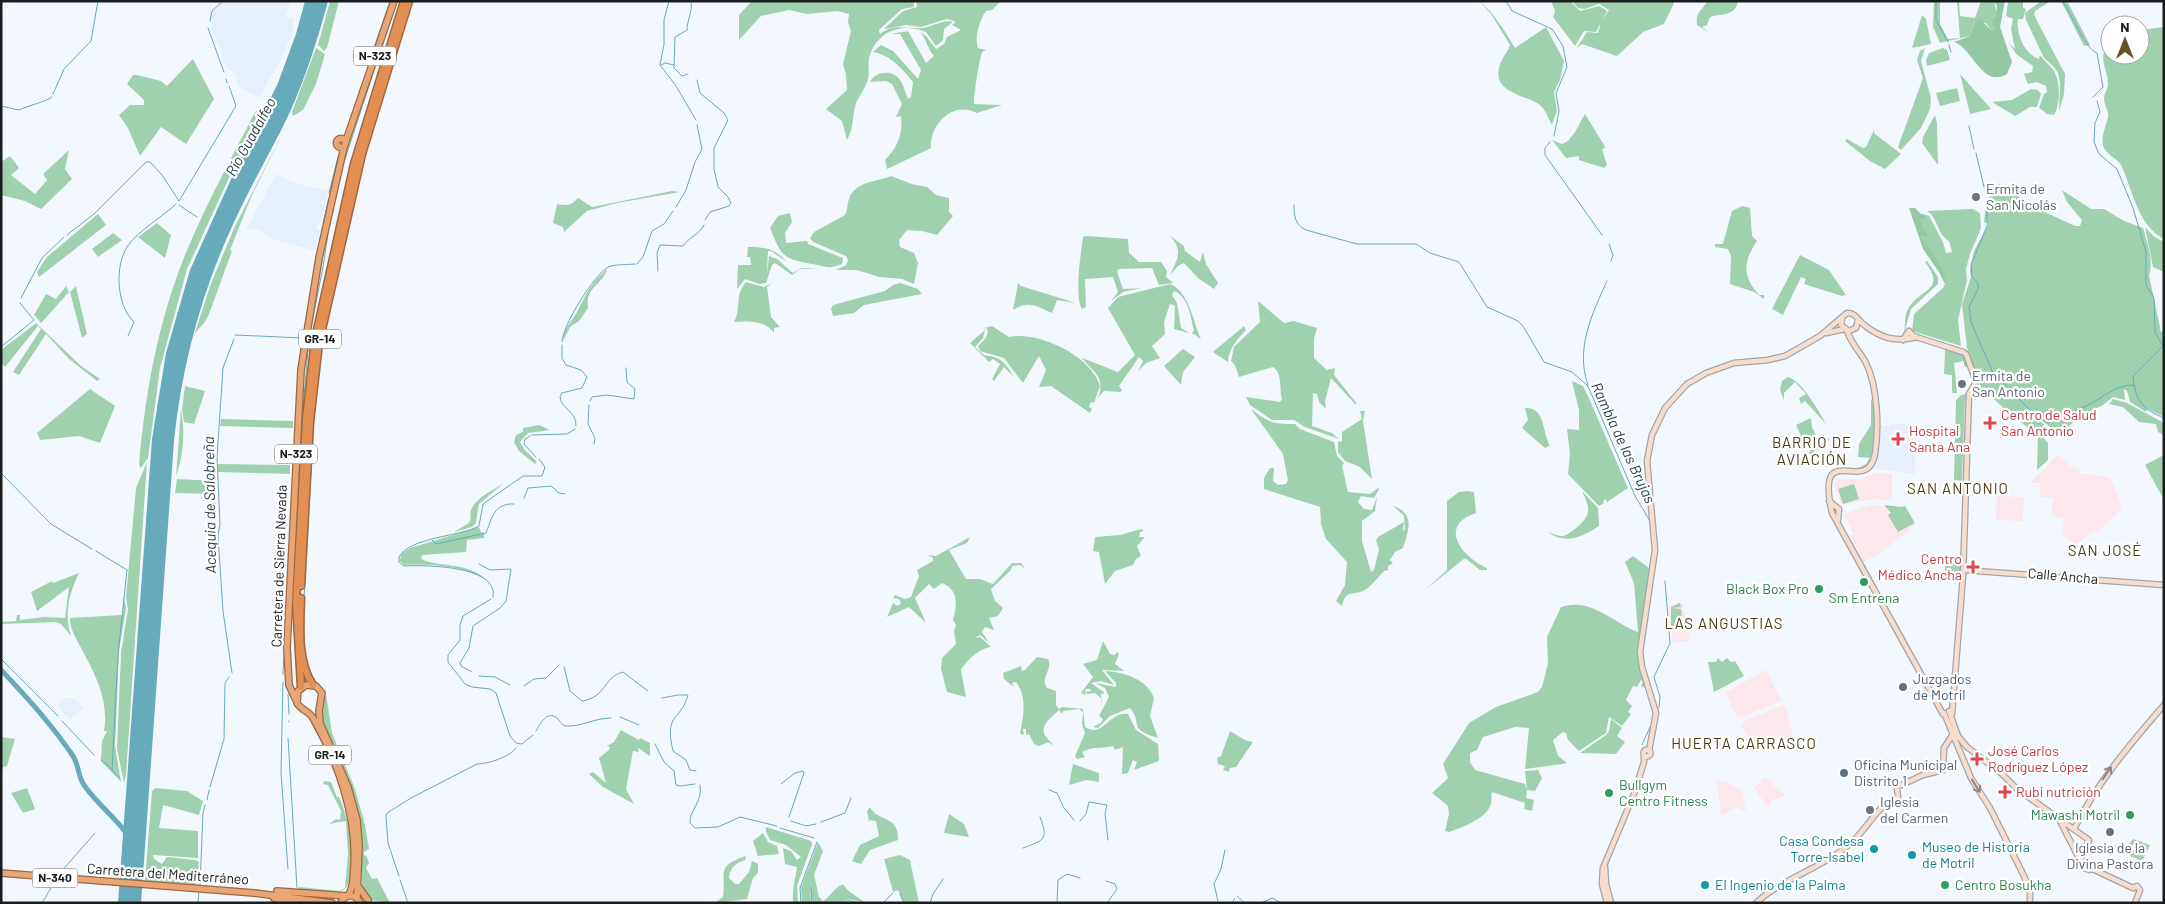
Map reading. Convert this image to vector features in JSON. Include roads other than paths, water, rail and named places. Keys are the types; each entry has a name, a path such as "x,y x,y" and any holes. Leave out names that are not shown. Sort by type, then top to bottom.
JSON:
{"highway":[{"name":"Carretera de Sierra Nevada","path":"296,700 290,690 287,647 301,370 319,258 343,143 350,130 394,1"},
{"name":"GR-14","path":"355,877 354,836 348,802 314,720 307,711 300,707 296,700 299,689 296,602 306,419 315,339 354,164 404,1"},
{"name":"GR-14","path":"355,877 359,845 356,815 348,787 320,723 322,693 313,685 308,677 304,662 300,617 314,373 325,309 358,167 408,1"},
{"path":"289,677 292,686 299,689 313,685"},
{"path":"307,711 314,710 320,706"},
{"name":"Carretera del Mediterráneo","path":"1,874 229,891 332,903"},
{"path":"340,894 349,889 355,877"},
{"path":"341,902 352,888 355,877"},
{"path":"355,877 358,900"},
{"path":"355,877 360,891 368,900"},
{"path":"229,891 240,889 340,894 358,900 368,900 377,903"},
{"path":"229,891 295,903"}],"main road":[{"path":"1820,336 1850,313 1873,331 1895,341 1916,337"},
{"path":"1842,318 1841,325 1867,366 1875,389 1875,454 1871,466 1866,470 1838,471 1830,475 1827,483 1829,500 1838,522 1960,739 2017,789 2089,840 2081,859 2083,864"},
{"path":"1854,344 1858,320"},
{"path":"1609,903 1606,884 1606,859 1634,794 1646,756 1656,713 1642,667 1640,652 1652,576 1654,540 1646,461 1652,435 1665,408 1680,391 1706,373 1734,363 1780,358 1832,331 1873,331"},
{"path":"1905,338 1909,331 1916,337 1966,354 1976,378 1975,385 1969,394 1960,619 1952,706 1948,715 1953,734 1971,778 1989,807 2024,876 2030,892 2030,903"},
{"name":"Calle Ancha","path":"1963,570 2164,585"},
{"path":"1652,576 1659,573"},
{"path":"2067,832 2072,829 2086,804 2114,764 2162,707"},
{"path":"1756,903 1765,895 1829,861 1854,841 1882,809 1898,798 1897,787 1923,775 1943,770 1944,748 1953,734 1952,723"},
{"path":"2051,812 2067,832 2075,852 2083,864 2135,891 2135,903"},
{"path":"2075,852 2084,851"}],"water":[{"path":"305,1 328,1 316,43 290,112 223,246 203,300 182,384 174,441 141,903 118,903 152,439 166,353 190,270 237,166 278,83 296,34"}],"waterway":[{"path":"53,94 64,69 91,41 98,1"},
{"path":"210,21 212,11 223,1"},
{"path":"374,48 390,1"},
{"path":"341,171 397,1"},
{"path":"669,1 664,20 664,44 660,65 676,86 696,120"},
{"path":"688,74 682,76 674,68 675,37 687,30 691,1"},
{"path":"1506,1 1512,11 1552,29 1563,46 1567,67 1556,93 1559,111 1554,136"},
{"path":"1936,1 1936,20 1948,42"},
{"path":"2062,1 2087,44 2097,53 2103,87 2093,97"},
{"path":"208,28 224,72"},
{"path":"1949,45 1951,52"},
{"path":"363,84 373,54"},
{"path":"661,65 665,63 674,65"},
{"path":"226,79 227,83"},
{"path":"697,80 700,93 724,113 728,120 714,148 714,169 718,187 731,203 729,206 710,212 705,220"},
{"path":"229,86 236,106 233,110"},
{"path":"1,106 19,110 52,97"},
{"path":"2097,101 2100,112 2095,123 2094,142 2099,154 2117,169 2133,208 2146,252 2146,285 2154,298 2155,332 2163,346"},
{"path":"67,235 95,213 146,162 150,162 162,175 179,201 233,111"},
{"path":"676,207 686,190 695,162 702,149 697,125"},
{"path":"1969,126 1974,149"},
{"path":"363,163 369,141"},
{"path":"1550,142 1545,148 1545,155 1602,235"},
{"path":"1976,153 1984,187"},
{"path":"329,193 338,157"},
{"path":"1987,199 1987,226 1971,265 1972,276 1978,284 1978,289 1969,307 1971,322 1993,373 2034,414 2048,423 2088,405 2115,389 2134,385"},
{"path":"323,224 328,202"},
{"path":"128,336 134,322 128,315 124,305 119,284 119,273 124,252 138,234 176,204"},
{"path":"179,205 197,217"},
{"name":"Rambla de las Brujas","path":"1294,205 1296,220 1299,226 1306,230 1357,244 1416,244 1430,253 1459,262 1487,307 1518,321 1523,326 1544,362 1572,372 1588,386 1635,496 1650,521"},
{"path":"637,264 643,257 652,231 664,224 673,211"},
{"path":"658,271 657,253 660,245 683,246 704,225"},
{"path":"300,445 309,338 329,227"},
{"path":"21,298 42,258 64,237"},
{"path":"1609,244 1613,255 1611,261"},
{"path":"562,342 563,335 573,313 587,290 602,272 611,266 635,264"},
{"path":"1588,385 1584,372 1584,345 1591,319 1607,281"},
{"path":"303,336 309,302"},
{"path":"1,347 34,320 20,303"},
{"path":"235,335 303,338"},
{"name":"Acequia de Salobreña","path":"232,673 223,611 218,536 220,524 217,457 223,368 234,339"},
{"path":"299,365 302,341"},
{"path":"562,345 562,358 566,365 581,370 587,377 582,388 562,393 560,397 563,404 572,413 576,426"},
{"path":"2163,346 2133,376 2141,403 2150,411 2164,418"},
{"path":"1,366 1,371"},
{"path":"590,401 592,397 607,395 634,399 635,389 627,382 626,368"},
{"path":"283,674 298,377"},
{"path":"589,405 588,424 595,438 594,444"},
{"path":"304,647 304,598 314,417"},
{"path":"532,435 567,434 575,429"},
{"path":"530,436 525,439 524,444 536,457"},
{"path":"493,597 492,586 473,573 443,567 404,566 399,562 399,557 413,545 479,526 483,504 523,476 542,476 545,467 539,459"},
{"path":"1,473 51,524 92,549"},
{"path":"524,498 528,488 551,486 559,493 565,494"},
{"path":"432,540 436,544 486,533 495,512 502,506 514,504"},
{"path":"96,551 127,570 118,655 112,770 120,778"},
{"path":"472,672 461,666 460,663 469,648 473,626 500,608 506,601 511,569 490,570 479,564"},
{"name":"Rambla de las Brujas","path":"1659,708 1660,697 1654,677 1670,643 1665,581"},
{"path":"491,599 463,616 460,625 460,640 448,655 448,662 465,684 472,687 490,689 496,693 510,736 516,743 522,744 533,735"},
{"path":"290,643 291,622"},
{"path":"1,659 58,716"},
{"path":"524,686 534,679 546,678 558,666"},
{"path":"564,667 570,691 582,701 596,696 611,678 623,672 648,691"},
{"path":"1,670 57,733 75,760 84,785 127,834"},
{"path":"479,676 495,677 510,685"},
{"name":"Acequia de Salobreña","path":"225,683 229,677"},
{"path":"283,682 281,773 288,869"},
{"name":"Acequia de Salobreña","path":"210,787 224,739 225,684"},
{"path":"288,694 289,714"},
{"path":"662,698 688,695 670,730 673,751 686,760 690,770 696,771"},
{"path":"536,731 544,719 550,716 557,718 565,726 611,718"},
{"path":"620,717 639,725"},
{"path":"62,721 94,755"},
{"name":"Rambla de las Brujas","path":"1642,745 1650,727"},
{"path":"288,738 297,888"},
{"path":"655,744 664,762 674,771 676,785 695,784"},
{"path":"399,876 388,843 387,813 411,798 477,764 498,759 516,748"},
{"path":"101,760 112,769"},
{"path":"781,784 795,773 803,771 804,773 789,817"},
{"path":"700,785 700,797 690,818 690,823 695,828 718,827 740,817 777,826"},
{"name":"Acequia de Salobreña","path":"207,800 209,790"},
{"path":"1049,790 1057,793 1064,808 1074,820"},
{"path":"821,822 845,813 851,798"},
{"path":"1080,821 1086,814 1089,802 1107,805 1105,814 1108,840"},
{"name":"Acequia de Salobreña","path":"200,885 205,805"},
{"path":"1023,848 1043,838 1044,830 1040,817"},
{"path":"791,821 806,826 816,824"},
{"path":"780,828 814,838"},
{"path":"60,873 95,833"},
{"path":"801,903 800,888 817,842"},
{"path":"1218,901 1214,884 1221,869 1225,850"},
{"path":"1057,903 1058,880 1067,874 1080,878"},
{"path":"930,903 933,894 943,879"},
{"path":"400,880 408,903"},
{"path":"1106,881 1115,884 1117,889 1107,903"},
{"path":"42,903 54,883"},
{"path":"811,889 812,903"},
{"name":"Acequia de Salobreña","path":"198,903 199,892"},
{"path":"883,903 893,893"},
{"path":"900,894 904,903"},
{"path":"1237,896 1245,903"},
{"path":"1232,903 1235,898"},
{"path":"1261,903 1272,898 1281,903"},
{"path":"844,903 848,900 857,903"}],"place":[{"name":"Ermita de San Nicolás","path":"1976,197"},
{"name":"Ermita de San Antonio","path":"1962,384"},
{"name":"Centro de Salud San Antonio","path":"1990,423"},
{"name":"Hospital Santa Ana","path":"1898,439"},
{"name":"Centro Médico Ancha","path":"1973,567"},
{"name":"Sm Entrena","path":"1864,582"},
{"name":"Black Box Pro","path":"1819,589"},
{"name":"Juzgados de Motril","path":"1903,687"},
{"name":"José Carlos Rodríguez López","path":"1977,759"},
{"name":"Oficina Municipal Distrito 1","path":"1844,773"},
{"name":"Rubi nutrición","path":"2005,792"},
{"name":"Bullgym Centro Fitness","path":"1609,793"},
{"name":"Iglesia del Carmen","path":"1870,810"},
{"name":"Mawashi Motril","path":"2130,815"},
{"name":"Iglesia de la Divina Pastora","path":"2110,832"},
{"name":"Casa Condesa Torre-Isabel","path":"1874,849"},
{"name":"Museo de Historia de Motril","path":"1912,855"},
{"name":"El Ingenio de la Palma","path":"1705,885"},
{"name":"Centro Bosukha","path":"1945,885"}],"district":[{"name":"BARRIO DE AVIACIÓN","path":"1812,452"},
{"name":"SAN ANTONIO","path":"1958,489"},
{"name":"SAN JOSÉ","path":"2105,551"},
{"name":"LAS ANGUSTIAS","path":"1724,624"},
{"name":"HUERTA CARRASCO","path":"1744,744"}],"water label":[{"name":"Río Guadalfeo","path":"251,137"}]}
